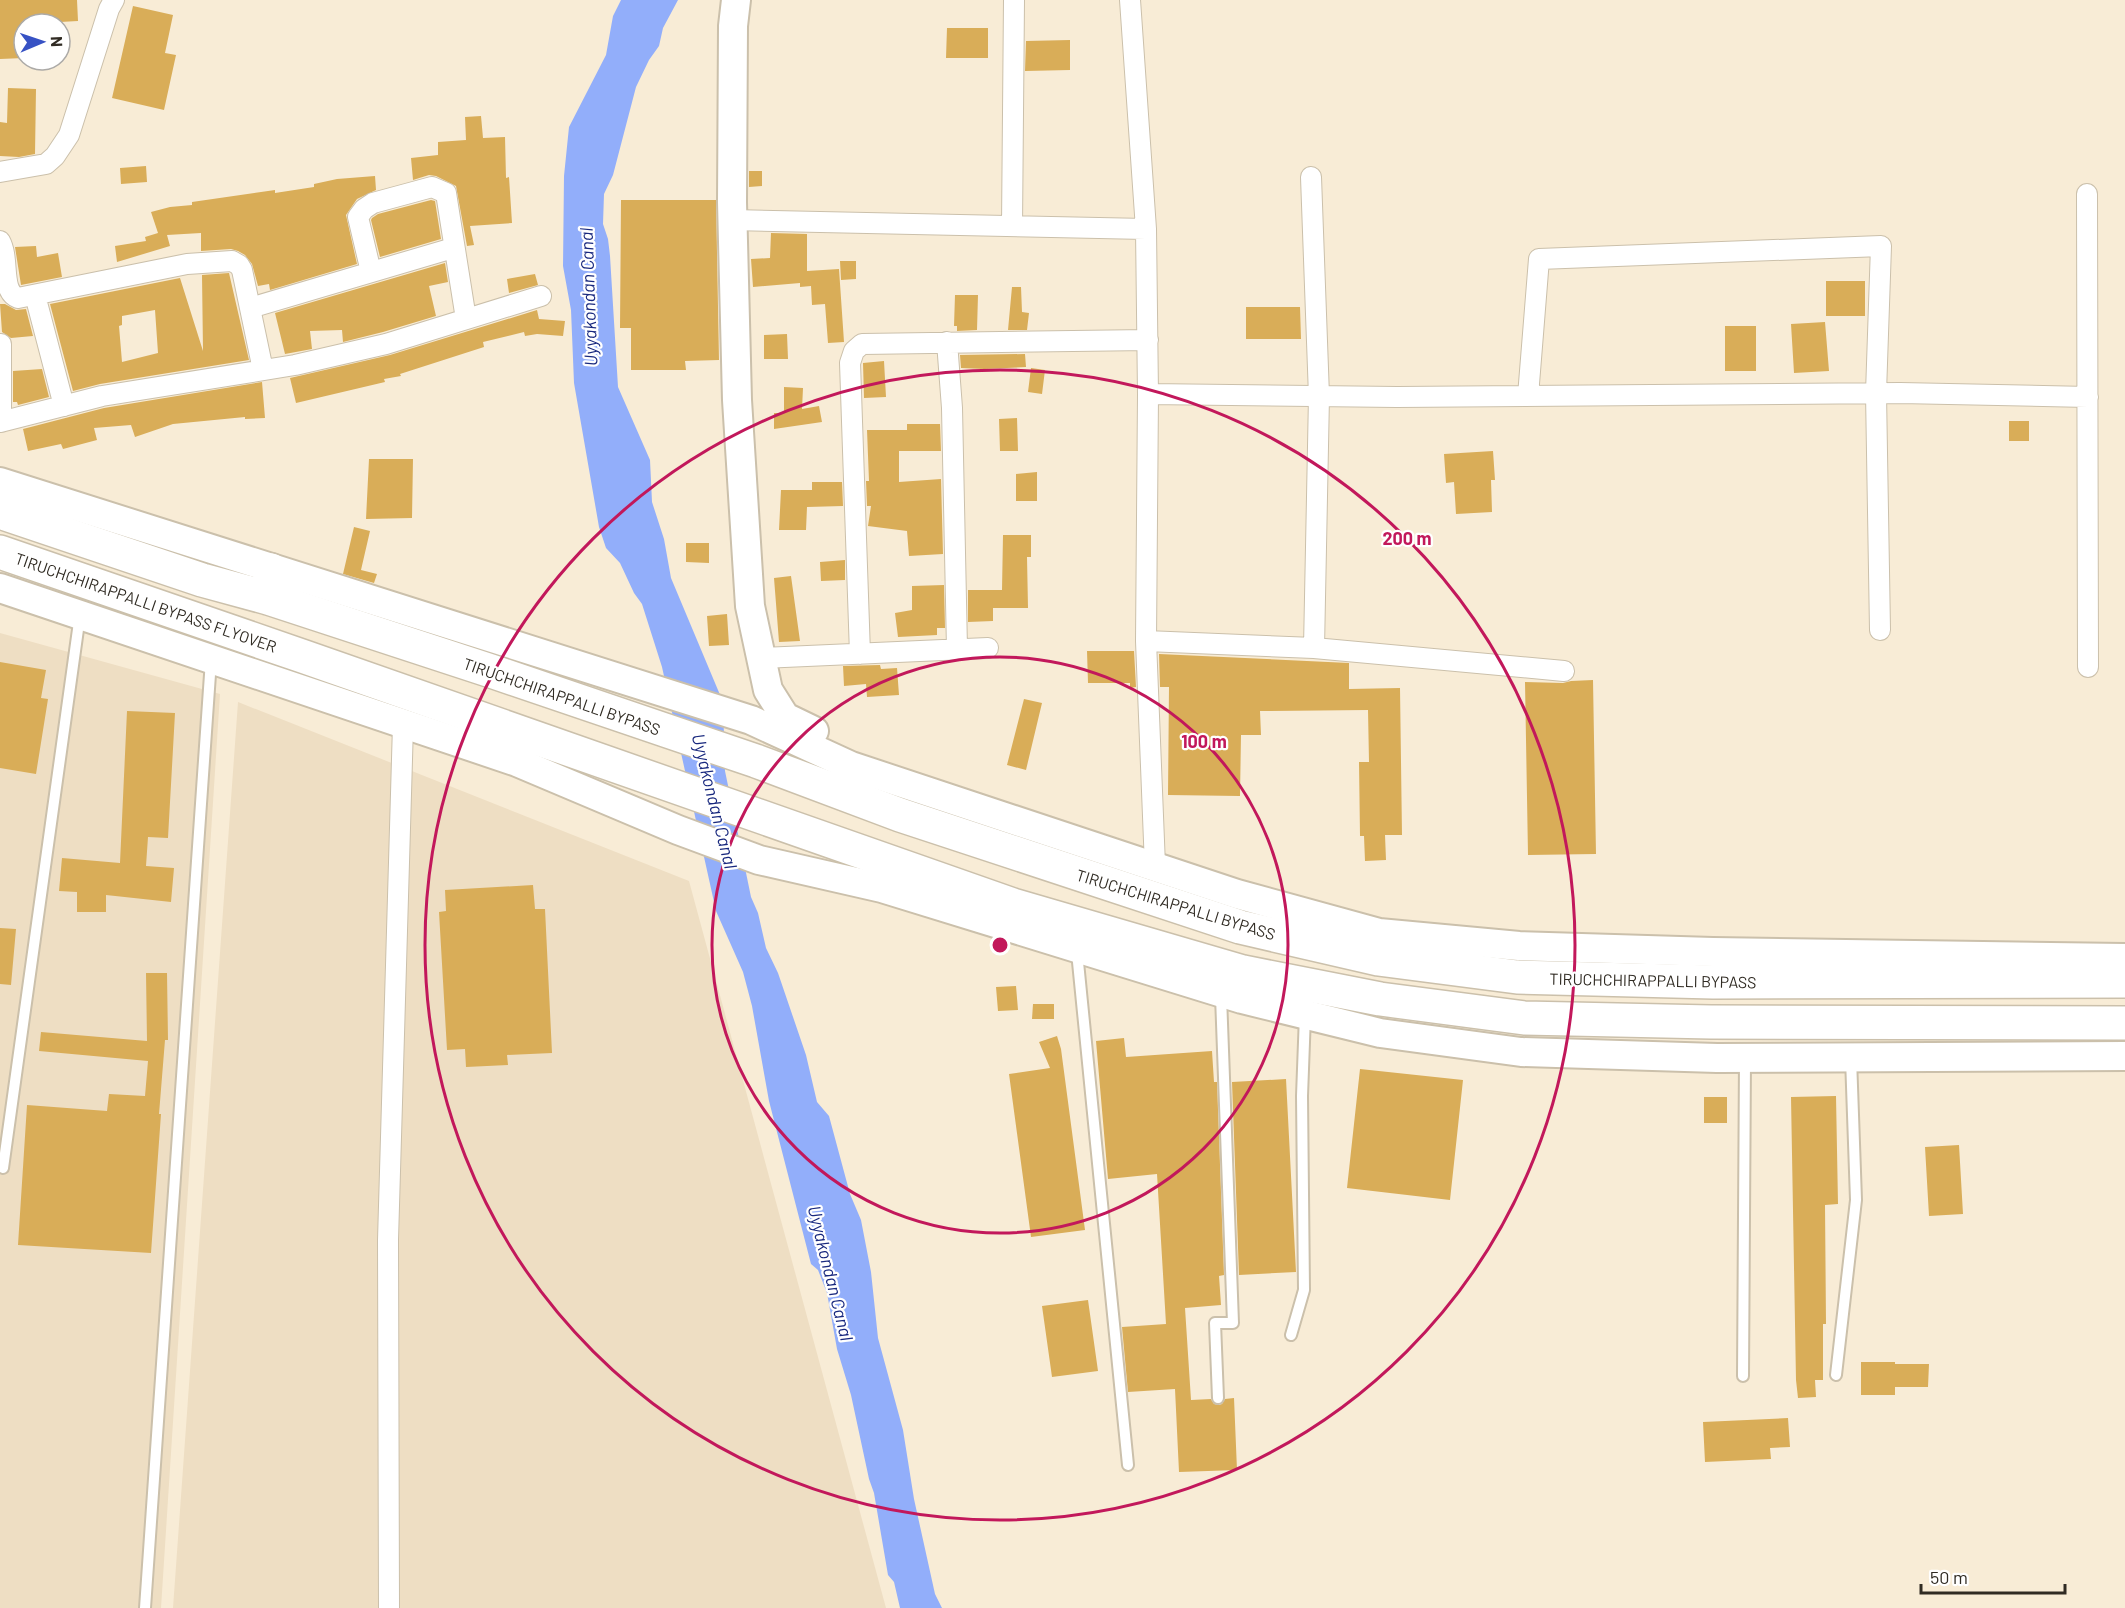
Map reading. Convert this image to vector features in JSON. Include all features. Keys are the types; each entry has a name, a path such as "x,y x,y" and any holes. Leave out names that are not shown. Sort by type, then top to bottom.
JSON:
{"highway":[{"path":"0,512 202,580 270,584"},
{"name":"TIRUCHCHIRAPPALLI BYPASS FLYOVER","path":"0,552 1013,905 1243,972 1380,999 1524,1018 1711,1023 2125,1023"},
{"name":"TIRUCHCHIRAPPALLI BYPASS","path":"270,584 313,614 491,671 756,761 900,814 1240,927 1378,959 1529,977 1713,982 2125,981"}],"street":[{"path":"0,172 46,164 55,156 69,135 109,9 114,0"},
{"path":"736,0 733,26 732,220 737,400 750,606 768,690 784,717 868,756 915,787"},
{"path":"1012,226 1014,0"},
{"path":"1130,0 1146,229 1148,340 1146,641 1155,866"},
{"path":"1311,177 1319,396 1314,648"},
{"path":"371,272 358,217 364,209 373,203 432,187 440,189 446,193 466,319"},
{"path":"2087,194 2088,667"},
{"path":"732,220 1146,229"},
{"path":"0,241 6,265 6,289 10,296 18,298 187,264 232,261 242,270 263,370"},
{"path":"1528,396 1539,259 1881,246 1876,393 1880,630"},
{"path":"250,308 453,248"},
{"path":"35,295 64,406"},
{"path":"1,344 0,422 102,396 296,365 386,344 541,296"},
{"path":"860,654 850,363 854,351 862,344 1148,340"},
{"path":"947,342 952,408 957,649"},
{"path":"1148,394 1528,396 1876,393 2088,397"},
{"path":"0,482 270,584 438,620 751,720 851,766 1237,894 1379,933 1564,947 1725,952 2125,958"},
{"path":"0,588 516,762 678,830 759,860 882,888 1221,993 1380,1033 1521,1052 1745,1058 2125,1056"},
{"path":"1146,641 1314,648 1564,671"},
{"path":"761,658 988,648"},
{"path":"389,1608 388,1240 403,725"}],"lane":[{"path":"3,1168 80,615"},
{"path":"145,1608 211,660"},
{"path":"1077,948 1128,1465"},
{"path":"1218,1398 1215,1323 1233,1323 1221,993"},
{"path":"1291,1335 1304,1290 1302,1096 1305,1015"},
{"path":"1743,1376 1745,1058"},
{"path":"1836,1375 1856,1200 1851,1058"}],"shaded area":[{"path":"0,633 220,694 161,1608 0,1608"},
{"path":"238,702 689,881 886,1608 173,1608"}],"water":[{"name":"Uyyakondan Canal","path":"621,0 678,0 663,28 659,46 649,60 636,87 613,175 604,194 603,224 610,256 618,387 650,460 652,502 664,539 671,578 723,702 725,771 751,897 758,913 766,948 778,973 806,1055 817,1102 829,1116 850,1194 861,1220 871,1272 878,1338 903,1430 914,1499 935,1594 942,1608 900,1608 894,1582 888,1575 874,1493 851,1395 837,1349 827,1293 818,1270 811,1264 769,1101 752,1006 743,972 716,911 662,667 642,604 634,593 620,563 606,548 599,527 574,383 571,310 563,266 564,176 569,127 606,55 613,16"}],"building":[{"path":"0,0 77,0 78,21 72,21 72,12 12,12 12,58 0,59"},
{"path":"133,6 173,15 165,53 176,55 164,110 112,98"},
{"path":"947,28 988,28 988,58 946,58"},
{"path":"1070,40 1070,70 1025,71 1026,41"},
{"path":"8,88 36,89 35,154 19,157 0,156 0,122 7,123"},
{"path":"481,116 483,138 505,137 506,178 509,177 512,223 470,226 474,245 467,246 456,186 429,175 413,180 411,158 438,155 438,142 466,140 465,117"},
{"path":"146,166 147,182 121,184 120,168"},
{"path":"749,171 762,171 762,186 749,187"},
{"path":"375,176 376,190 357,199 346,215 357,264 270,290 269,284 258,286 252,264 245,255 238,251 231,249 201,251 201,233 167,235 170,246 117,262 115,246 146,241 145,237 158,233 151,212 192,205 192,202 275,190 275,193 314,187 314,184 337,179"},
{"path":"431,200 435,201 441,239 380,257 372,218 378,214"},
{"path":"621,200 716,200 719,360 685,361 686,370 631,370 631,328 620,328"},
{"path":"771,233 807,234 807,271 839,269 844,342 828,343 825,304 812,305 811,286 800,287 800,283 753,287 751,259 770,258"},
{"path":"36,246 37,257 58,253 62,277 21,285 15,247"},
{"path":"840,261 856,261 856,279 841,280"},
{"path":"445,263 448,282 429,286 436,316 343,342 342,330 310,331 312,349 285,354 275,313"},
{"path":"229,273 249,360 100,384 73,391 50,304 180,278 203,351 202,275","holes":["155,310 158,353 122,362 119,326 122,325 122,316"]},
{"path":"535,274 538,285 509,293 507,279"},
{"path":"1826,281 1865,281 1865,316 1826,316"},
{"path":"1012,287 1021,287 1022,312 1029,313 1027,330 1008,330"},
{"path":"955,295 978,295 977,330 957,331 957,326 954,326"},
{"path":"0,304 16,310 26,309 33,336 11,338 2,332"},
{"path":"1246,307 1300,307 1301,339 1246,339"},
{"path":"537,310 539,319 565,321 563,336 537,334 525,336 524,332 483,342 484,347 400,374 401,376 384,379 385,382 296,403 290,378 390,355"},
{"path":"1825,322 1829,371 1794,373 1791,324"},
{"path":"1725,326 1756,326 1756,371 1725,371"},
{"path":"787,334 788,359 764,359 764,335"},
{"path":"1025,354 1026,367 961,368 960,355"},
{"path":"884,361 886,397 864,398 863,363"},
{"path":"1031,368 1045,370 1042,394 1028,392"},
{"path":"42,369 49,397 18,405 17,402 13,402 13,371"},
{"path":"262,382 265,418 245,419 245,417 173,424 135,437 131,425 94,428 97,440 63,449 61,444 28,451 23,429 104,408"},
{"path":"784,387 803,388 802,409 819,406 822,422 774,429 774,413 784,413"},
{"path":"1017,418 1018,451 1000,451 999,419"},
{"path":"2009,421 2029,421 2029,441 2009,441"},
{"path":"907,424 940,424 941,451 899,451 899,482 941,479 943,554 909,556 907,531 868,526 871,506 867,506 866,481 869,481 867,430 907,430"},
{"path":"1493,451 1495,480 1491,480 1492,512 1456,514 1454,482 1446,483 1444,454"},
{"path":"369,459 413,459 412,518 366,519"},
{"path":"1037,472 1037,501 1016,501 1016,474"},
{"path":"812,482 842,482 843,506 807,507 806,530 779,530 781,490 812,490"},
{"path":"354,527 370,531 361,570 377,574 374,583 343,574"},
{"path":"1003,535 1031,535 1031,557 1027,557 1028,608 993,608 993,621 968,622 968,590 1002,590"},
{"path":"686,543 709,543 709,563 686,562"},
{"path":"845,560 845,580 821,581 820,562"},
{"path":"791,576 800,641 779,642 774,578"},
{"path":"944,585 945,628 937,628 937,635 898,637 895,613 912,610 912,586"},
{"path":"727,614 729,645 709,646 707,616"},
{"path":"1087,651 1134,651 1136,687 1130,688 1130,683 1088,683"},
{"path":"1159,654 1349,663 1349,689 1400,688 1402,835 1385,835 1386,860 1365,861 1364,836 1360,836 1359,762 1369,762 1368,710 1260,711 1261,735 1241,735 1240,796 1168,795 1169,687 1160,687"},
{"path":"0,662 46,670 41,698 48,699 36,774 0,768"},
{"path":"880,665 881,669 897,668 899,695 867,697 866,684 844,686 843,666"},
{"path":"1593,680 1596,854 1528,855 1525,682 1563,683"},
{"path":"1024,699 1042,703 1026,770 1007,765"},
{"path":"127,711 175,713 168,838 148,837 146,866 174,868 171,902 106,895 106,912 77,912 77,892 59,891 62,858 120,863"},
{"path":"533,885 535,909 545,909 552,1053 507,1055 508,1065 466,1067 465,1049 447,1050 439,912 446,911 445,890"},
{"path":"0,928 16,929 11,985 0,984"},
{"path":"146,973 167,973 168,1040 165,1040 159,1114 161,1114 151,1253 18,1245 27,1105 107,1111 109,1094 145,1096 148,1061 39,1051 41,1032 147,1041"},
{"path":"1016,986 1018,1010 998,1011 996,987"},
{"path":"1033,1004 1054,1004 1054,1019 1032,1019"},
{"path":"1057,1036 1061,1049 1085,1230 1031,1237 1009,1074 1050,1068 1039,1042"},
{"path":"1124,1038 1126,1057 1212,1051 1214,1082 1217,1082 1224,1275 1219,1276 1221,1305 1185,1308 1191,1400 1211,1399 1214,1404 1219,1405 1225,1399 1234,1398 1237,1470 1179,1472 1175,1389 1128,1392 1122,1327 1166,1324 1157,1174 1108,1179 1096,1041"},
{"path":"1360,1069 1463,1080 1450,1200 1347,1188"},
{"path":"1286,1079 1296,1272 1239,1275 1232,1082"},
{"path":"1836,1096 1838,1204 1825,1205 1826,1324 1823,1324 1823,1380 1815,1380 1816,1397 1798,1398 1791,1097"},
{"path":"1704,1097 1727,1097 1727,1123 1704,1123"},
{"path":"1959,1145 1963,1214 1929,1216 1925,1147"},
{"path":"1088,1300 1098,1371 1052,1377 1042,1306"},
{"path":"1861,1362 1929,1364 1928,1387 1895,1387 1895,1395 1861,1395"},
{"path":"1788,1418 1790,1447 1770,1448 1771,1459 1705,1462 1703,1422"}]}
